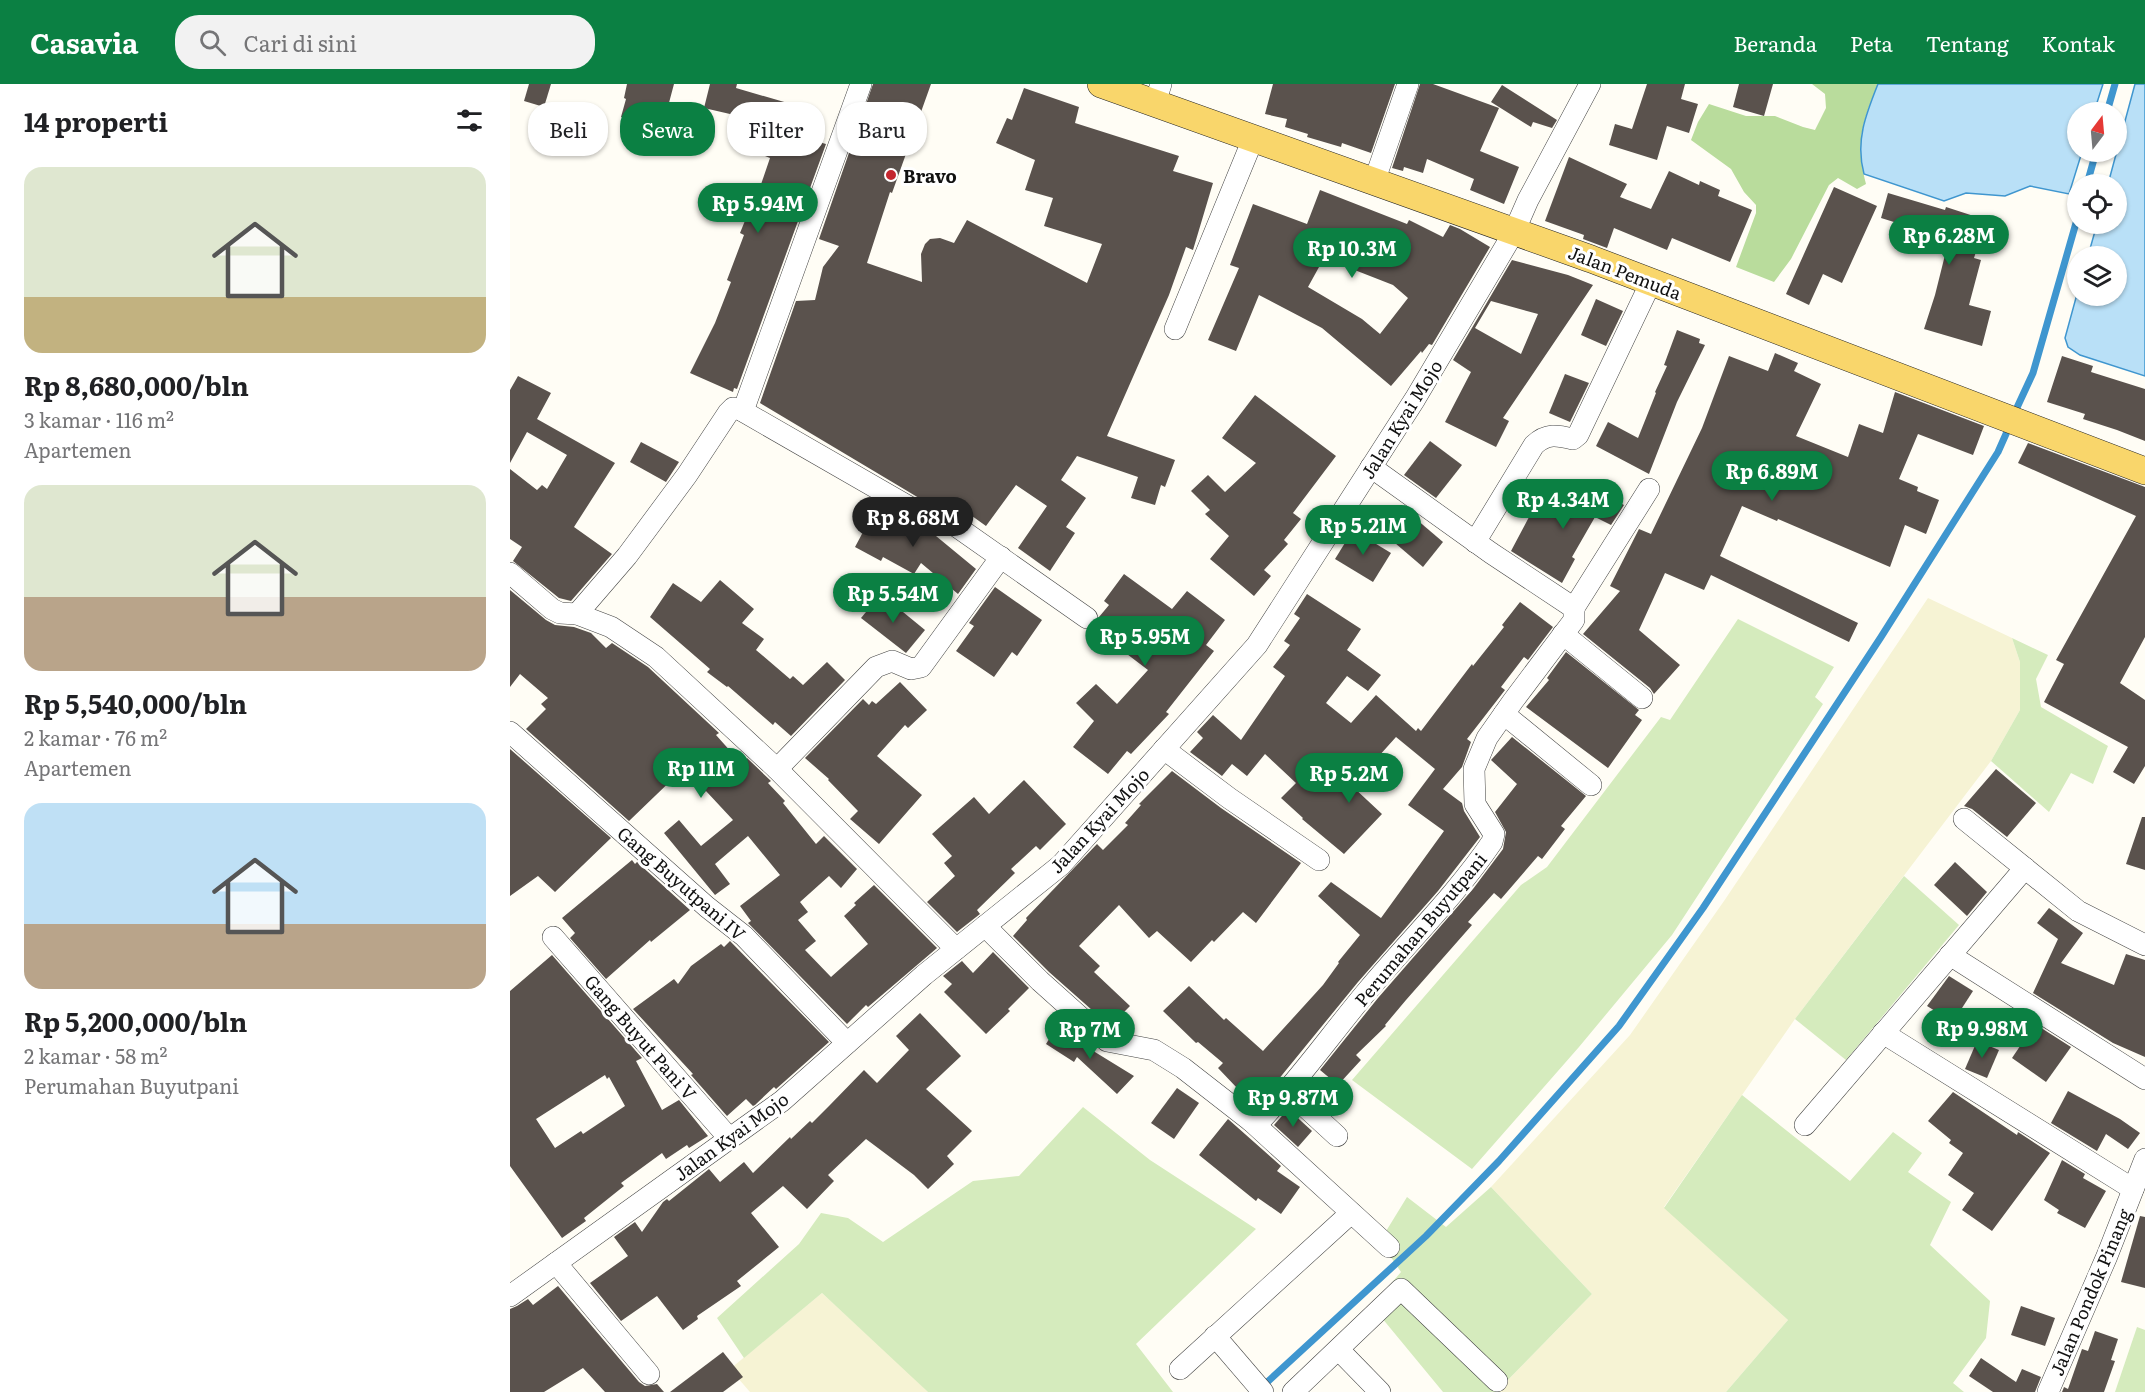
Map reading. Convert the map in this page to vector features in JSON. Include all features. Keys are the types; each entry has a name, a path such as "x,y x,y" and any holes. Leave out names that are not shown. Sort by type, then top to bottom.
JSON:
{"main road":[{"name":"Jalan Pemuda","path":"1101,84 1158,93 1253,139 1651,282 2145,471"}],"street":[{"path":"743,411 861,84"},
{"path":"1374,182 1408,84"},
{"name":"Jalan Kyai Mojo","path":"510,1296 782,1101 956,949 1061,865 1257,645 1415,399 1514,232 1590,84"},
{"path":"1175,329 1253,139"},
{"path":"1475,542 1534,445 1549,435 1573,439 1578,435 1651,282"},
{"path":"577,614 627,556 733,408 743,411 914,509 924,514 943,517 1088,618"},
{"path":"1371,467 1475,542 1574,608"},
{"name":"Perumahan Buyutpani","path":"1251,1121 1260,1121 1288,1090 1492,842 1494,834 1475,804 1474,769 1487,738 1574,620 1574,608 1649,489"},
{"path":"777,769 876,667 892,661 911,669 921,667 1001,557"},
{"path":"510,573 552,609 560,613 577,614 612,627 656,657 777,769 956,949"},
{"path":"1563,634 1642,698"},
{"path":"1504,714 1591,785"},
{"name":"Gang Buyutpani IV","path":"510,732 707,907 744,936 847,1043"},
{"path":"1164,749 1229,798 1319,860"},
{"path":"1964,819 2078,911 2145,945"},
{"path":"1804,1125 2025,868"},
{"path":"985,926 1040,981 1107,1041 1154,1050 1183,1068 1251,1121 1389,1247"},
{"name":"Gang Buyut Pani V","path":"553,937 729,1138"},
{"path":"1950,955 2145,1079"},
{"path":"1883,1033 2133,1189"},
{"path":"1288,1090 1337,1136"},
{"name":"Jalan Pondok Pinang","path":"2048,1392 2145,1159"},
{"path":"1179,1368 1351,1212"},
{"path":"556,1263 649,1374"},
{"path":"1293,1392 1401,1289 1497,1381"},
{"path":"1215,1336 1258,1386"},
{"path":"1338,1350 1380,1392"}],"shaded area":[{"path":"1928,598 2012,638 2020,662 2020,710 1991,761 1795,1019 1664,1207 1788,1320 1726,1392 1496,1392 1592,1294 1491,1187 1630,1035 1724,901"},
{"path":"822,1293 928,1392 750,1392 730,1369"}],"green space":[{"path":"1812,84 1878,84 1862,132 1861,156 1866,184 1857,189 1838,178 1829,185 1791,259 1774,282 1736,267 1756,213 1756,205 1744,192 1731,169 1691,140 1709,104 1746,116 1775,116 1815,130 1826,108 1825,94"},
{"path":"1738,619 1834,667 1815,697 1823,704 1672,935 1579,1047 1472,1169 1352,1080 1521,885 1547,867 1661,717 1670,720"},
{"path":"2012,638 2048,655 2036,679 2041,707 2108,746 2093,784 2071,773 2049,812 1991,761 2020,710 2020,662"},
{"path":"1904,876 1959,925 1846,1060 1795,1019"},
{"path":"1742,1095 1850,1181 1893,1132 1922,1153 1908,1172 1951,1202 1930,1245 1990,1301 1986,1338 1953,1383 1964,1392 1726,1392 1788,1320 1664,1208"},
{"path":"1083,1107 1150,1160 1256,1229 1136,1344 1173,1392 928,1392 822,1293 744,1358 717,1318 799,1244 821,1213 848,1218 883,1242 973,1181 1019,1176"},
{"path":"1491,1187 1592,1294 1496,1392 1443,1392 1372,1306 1401,1272 1380,1241 1407,1197 1446,1227"},
{"path":"2137,1327 2145,1330 2145,1392 2115,1392"}],"water":[{"path":"1878,84 2103,84 2097,102 2067,102 2067,162 2079,162 2075,174 2067,174 2067,194 2030,186 2005,196 1966,193 1944,201 1864,174 1861,139"},
{"path":"2135,84 2145,84 2145,376 2080,355 2068,347 2065,338 2074,306 2127,306 2127,246 2091,246 2094,234 2127,234 2127,174 2111,174 2114,162 2127,162 2127,114"}],"building":[{"path":"529,84 551,84 546,102 524,101"},
{"path":"627,84 674,84 669,102 625,102"},
{"path":"710,84 737,84 736,88 784,102 727,102 727,113 715,111 715,102 706,102"},
{"path":"873,84 931,84 925,102 867,102"},
{"path":"1273,84 1395,84 1371,153 1342,143 1341,147 1307,137 1308,134 1285,127 1287,119 1265,114"},
{"path":"1420,84 1433,84 1499,108 1480,151 1519,167 1504,204 1470,190 1474,179 1427,159 1423,173 1404,167 1403,171 1392,168"},
{"path":"1647,84 1685,84 1681,99 1698,104 1689,133 1667,126 1657,160 1609,145 1615,124 1632,129"},
{"path":"1739,84 1773,84 1764,116 1733,107"},
{"path":"1502,85 1557,120 1552,128 1533,122 1531,127 1491,102"},
{"path":"1024,88 1079,107 1075,123 1179,156 1173,171 1213,183 1193,250 1186,247 1169,295 1107,436 1175,460 1165,487 1161,485 1155,505 1131,498 1138,477 1077,456 1061,480 1086,498 1066,527 1075,533 1050,571 1018,548 1047,506 1016,485 986,526 947,498 934,503 919,498 760,403 796,301 815,300 823,267 839,246 819,239 848,156 905,156 892,193 890,192 867,263 922,282 921,254 925,244 930,239 940,238 954,243 967,220 1087,283 1102,244 1044,226 1053,198 1025,190 1035,160 996,143 1007,118 1012,120"},
{"path":"765,156 822,156 737,389 734,388 733,392 690,373 715,323 731,282 727,280 744,235 740,233 753,201 755,202 770,158"},
{"path":"1569,157 1627,184 1620,197 1651,209 1669,171 1699,185 1700,181 1720,190 1718,196 1752,210 1730,262 1672,238 1667,250 1614,228 1607,248 1583,239 1584,235 1545,221"},
{"path":"1834,187 1877,206 1842,283 1823,274 1809,305 1786,294"},
{"path":"1320,190 1407,224 1409,220 1443,237 1450,225 1490,247 1432,345 1429,344 1422,353 1421,351 1391,386 1322,328 1259,295 1236,351 1208,340 1239,268 1230,265 1253,204 1307,224","holes":["1324,258 1393,285 1408,298 1380,334 1362,319 1308,287"]},
{"path":"1888,193 1945,210 1946,207 1986,220 1974,258 1981,260 1969,305 1991,311 1982,346 1924,329 1949,239 1881,218"},
{"path":"1512,260 1568,275 1593,285 1503,418 1509,421 1496,447 1445,422 1471,372 1453,360","holes":["1491,301 1538,314 1521,354 1475,328"]},
{"path":"1596,299 1623,311 1606,346 1581,335"},
{"path":"1677,330 1700,339 1699,343 1705,345 1677,402 1649,474 1596,446 1608,422 1638,438 1667,366 1664,365"},
{"path":"1775,353 1798,363 1794,371 1821,384 1796,436 1848,457 1859,424 1883,433 1895,392 1984,426 1973,455 1918,434 1899,479 1918,487 1917,491 1939,500 1926,534 1905,525 1890,567 1742,506 1720,556 1858,623 1849,642 1711,575 1704,590 1665,573 1639,630 1680,665 1654,694 1650,688 1583,634 1620,591 1610,586 1639,529 1651,534 1702,428 1729,356 1768,371"},
{"path":"2062,356 2093,366 2091,372 2145,389 2145,441 2083,419 2085,414 2047,402"},
{"path":"1565,374 1589,383 1570,422 1549,413"},
{"path":"518,376 551,393 537,419 615,463 574,527 612,554 571,601 559,598 513,561 522,547 510,539 510,469 537,490 542,485 547,489 567,455 527,432 510,463 510,390"},
{"path":"1255,395 1336,456 1293,513 1301,519 1284,540 1288,544 1264,570 1271,576 1254,596 1210,559 1229,536 1205,514 1210,510 1191,491 1208,475 1225,492 1256,463 1222,438"},
{"path":"1430,441 1462,465 1436,498 1404,475"},
{"path":"641,442 679,462 666,482 630,462"},
{"path":"2028,443 2145,487 2145,637 2120,683 2145,700 2145,766 2134,784 2113,772 2128,747 2044,702 2064,664 2056,660 2136,516 2018,463"},
{"path":"1577,481 1624,505 1611,525 1595,517 1572,557 1575,559 1562,583 1511,551 1537,502 1559,513"},
{"path":"878,504 921,527 939,531 936,536 976,569 958,594 921,563 914,574 883,557 881,561 855,547"},
{"path":"1416,519 1443,542 1423,567 1395,543"},
{"path":"1353,530 1391,553 1373,582 1335,559"},
{"path":"1124,574 1172,609 1187,591 1225,620 1206,645 1214,651 1166,712 1169,714 1131,754 1127,751 1108,774 1073,747 1094,721 1076,703 1096,684 1117,704 1148,670 1094,629 1098,625 1099,617 1109,605 1104,601"},
{"path":"720,580 754,609 742,623 764,639 756,650 790,679 793,676 803,685 827,662 845,680 791,736 775,722 773,725 728,686 707,672 710,669 650,617 673,583 701,602"},
{"path":"995,587 1042,620 1017,656 1012,652 994,677 956,651 974,626 969,623"},
{"path":"510,590 546,620 555,625 574,627 591,633 606,648 612,643 648,667 719,733 716,735 741,763 747,758 771,781 768,783 785,801 783,803 816,844 824,836 857,869 841,888 829,876 800,902 808,912 798,920 816,941 805,950 831,977 868,944 844,916 856,905 854,903 874,885 937,948 868,1007 866,1005 847,1024 748,923 751,921 740,906 780,875 748,836 715,864 730,884 715,895 664,833 679,820 701,846 733,820 706,791 703,794 682,770 629,821 526,729 546,709 541,704 548,698 520,674 510,687"},
{"path":"881,594 925,630 906,653 861,618"},
{"path":"1307,594 1361,629 1347,650 1381,675 1368,691 1347,676 1326,703 1351,723 1376,695 1416,731 1418,728 1421,731 1472,664 1473,666 1504,627 1502,625 1520,602 1553,627 1528,660 1524,657 1501,687 1505,690 1467,739 1471,742 1462,767 1443,789 1462,803 1464,811 1480,837 1438,891 1358,982 1255,1108 1235,1091 1237,1088 1218,1068 1223,1063 1198,1042 1196,1043 1163,1011 1189,986 1224,1020 1226,1018 1263,1051 1323,985 1360,935 1318,896 1331,882 1381,918 1444,831 1408,805 1435,769 1396,737 1352,786 1382,814 1344,854 1281,798 1296,783 1265,754 1247,776 1232,764 1222,776 1190,752 1203,738 1197,732 1213,715 1241,740 1285,676 1273,667 1290,645 1284,641 1300,618 1294,614"},
{"path":"1566,652 1639,710 1635,715 1642,720 1608,768 1526,707 1549,680 1547,678"},
{"path":"900,682 927,710 908,728 905,725 877,756 922,795 879,844 850,819 858,811 829,779 805,758 863,699 869,705 872,701 876,704"},
{"path":"1512,737 1586,796 1561,826 1565,829 1542,859 1538,856 1501,899 1494,893 1468,922 1472,925 1386,1026 1356,1055 1361,1060 1338,1085 1320,1070 1378,998 1473,889 1503,849 1506,832 1495,812 1517,784 1491,760"},
{"path":"510,749 611,838 555,892 538,876 510,896"},
{"path":"1996,769 2036,803 2007,837 1972,809 1964,806"},
{"path":"1172,771 1301,863 1256,923 1243,912 1191,962 1157,931 1149,938 1119,905 1079,946 1100,966 1094,972 1130,1006 1110,1026 1049,972 1013,936 1027,920 1026,918 1097,844 1103,850 1128,825 1125,823 1141,805 1139,804"},
{"path":"1024,780 1066,824 1040,850 1036,846 1011,869 1015,873 977,910 980,914 957,932 927,902 955,876 944,863 952,856 932,834 974,797 989,814"},
{"path":"2142,817 2145,817 2145,870 2126,864"},
{"path":"632,860 690,910 651,942 650,940 606,979 570,938 575,933 562,918"},
{"path":"1955,862 1987,892 1967,916 1934,885"},
{"path":"2049,908 2083,933 2061,963 2114,985 2126,954 2145,960 2145,1057 2113,1043 2033,993 2058,939 2037,923"},
{"path":"730,941 829,1042 755,1105 753,1106 746,1099 727,1116 691,1075 693,1074 633,1009 674,979 678,984 691,966 721,944 724,947"},
{"path":"993,952 1029,988 1008,1009 1010,1011 986,1034 944,992 952,984 943,976 962,961 973,973"},
{"path":"552,955 642,1058 636,1061 662,1110 679,1100 708,1136 689,1148 687,1145 666,1159 662,1153 621,1183 624,1186 584,1218 586,1221 562,1238 510,1166 510,991","holes":["605,1075 607,1079 609,1077 625,1106 583,1134 581,1131 555,1148 536,1119"]},
{"path":"1949,976 1973,991 1953,1022 1927,1006"},
{"path":"920,1013 961,1056 926,1089 972,1131 947,1156 954,1164 928,1189 914,1175 866,1139 828,1175 834,1181 807,1209 783,1186 751,1213 779,1247 737,1281 741,1286 697,1316 698,1319 683,1330 657,1296 621,1321 590,1283 628,1256 614,1237 635,1222 642,1232 663,1202 667,1199 669,1201 709,1169 720,1182 744,1162 753,1173 790,1137 791,1139 810,1121 812,1123 864,1070 877,1083 909,1050 896,1036"},
{"path":"2035,1024 2071,1047 2046,1082 2012,1058"},
{"path":"1056,1028 1134,1076 1117,1094 1077,1057 1074,1062 1046,1044"},
{"path":"1977,1041 1999,1050 1987,1078 1965,1069"},
{"path":"1177,1088 1199,1103 1174,1139 1151,1123"},
{"path":"2068,1091 2120,1119 2140,1133 2128,1149 2106,1134 2097,1151 2051,1123"},
{"path":"1953,1092 2017,1135 2018,1132 2050,1153 1992,1231 1962,1210 1974,1193 1948,1175 1963,1153 1949,1143 1951,1140 1928,1121"},
{"path":"1288,1109 1312,1131 1298,1147 1274,1125"},
{"path":"1228,1119 1281,1166 1277,1171 1300,1187 1281,1214 1258,1198 1256,1201 1199,1155"},
{"path":"2062,1160 2085,1174 2083,1178 2106,1191 2085,1228 2057,1213 2059,1210 2044,1200"},
{"path":"2140,1216 2145,1217 2145,1288 2121,1282"},
{"path":"558,1286 639,1382 645,1386 657,1384 664,1392 605,1392 583,1368 544,1392 510,1392 510,1309 528,1299 533,1305"},
{"path":"2021,1306 2055,1318 2045,1346 2011,1335"},
{"path":"2095,1331 2118,1339 2111,1360 2115,1361 2104,1392 2062,1392 2064,1387 2068,1389 2082,1349 2088,1351"},
{"path":"723,1352 743,1377 723,1392 670,1392"},
{"path":"1981,1358 2016,1382 2022,1369 2041,1377 2035,1392 1993,1392 1969,1376"}],"waterway":[{"path":"2110,102 2115,84"},
{"path":"2090,174 2093,162"},
{"path":"2014,414 2033,373 2073,234"},
{"path":"1263,1386 1426,1236 1499,1161 1619,1026 1703,908 1881,637 1998,452 2010,425"}],"place":[{"name":"Bravo","path":"891,175"}]}
